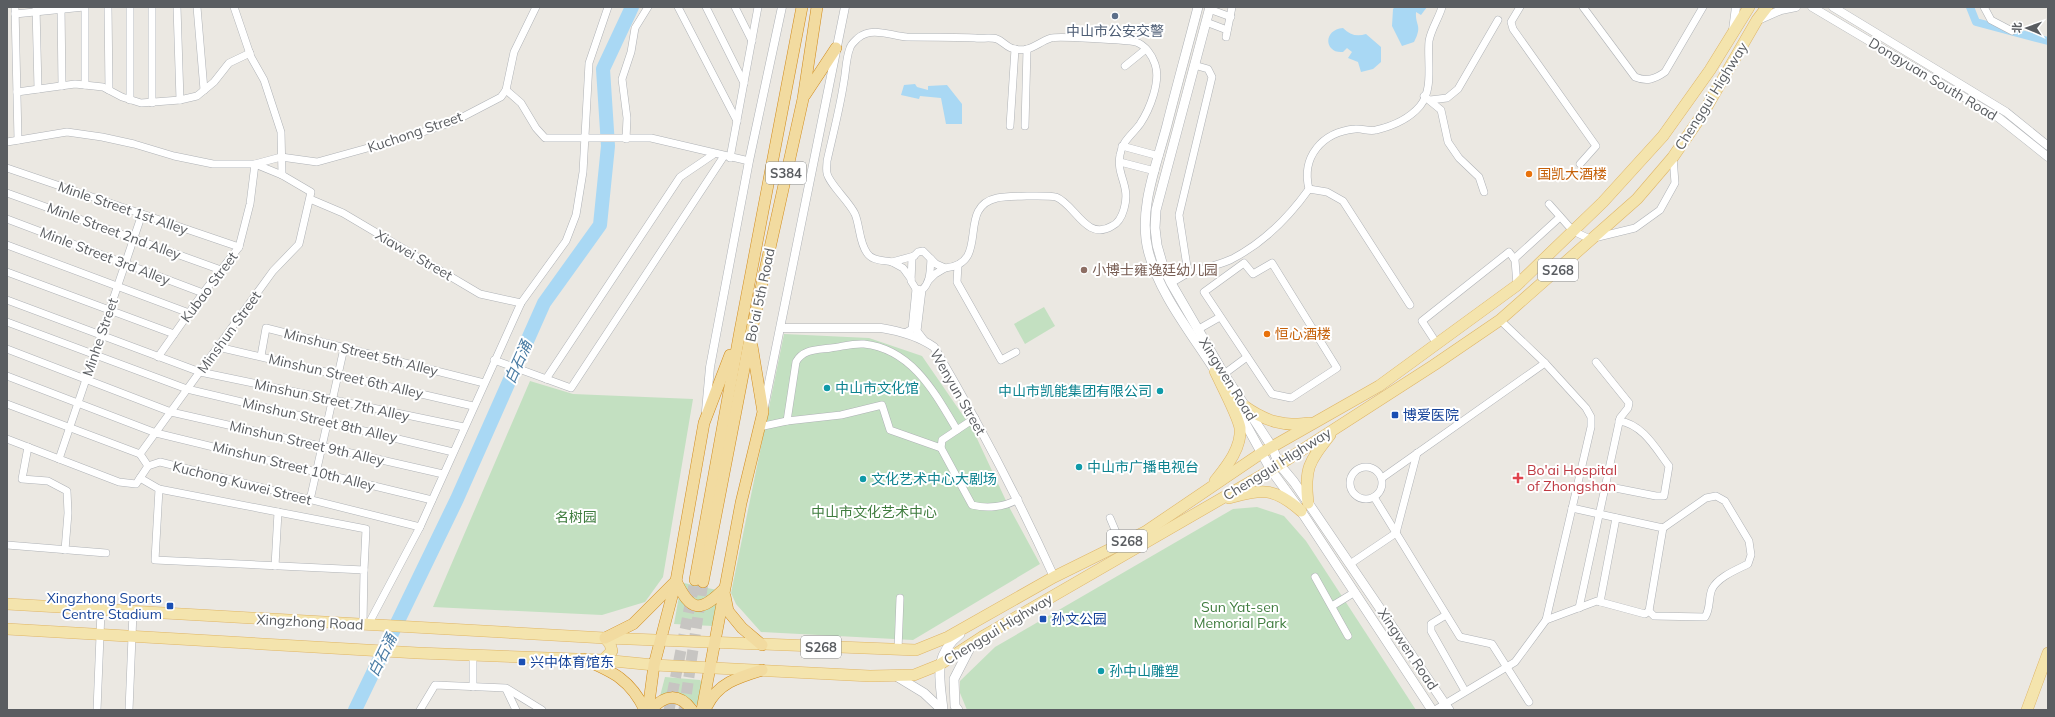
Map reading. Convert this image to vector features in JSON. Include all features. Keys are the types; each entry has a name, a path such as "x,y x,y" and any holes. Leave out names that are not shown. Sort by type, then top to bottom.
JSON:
{"highway":[{"name":"Bo'ai 5th Road","path":"802,7 740,331 699,581 750,338 803,99 817,7"},
{"path":"803,99 836,48"},
{"path":"646,710 654,665 676,581 704,423 740,331"},
{"path":"715,643 741,503 763,412 750,338"},
{"path":"676,581 684,597 695,605 701,606 710,603 724,589"},
{"path":"605,638 633,624 676,581"},
{"path":"724,589 728,611 742,628 762,645"},
{"name":"S268","path":"703,710 715,643"},
{"path":"583,659 614,672 637,694 646,710"},
{"name":"S268","path":"703,710 713,694 736,678 762,670"},
{"path":"651,710 664,698 675,698 687,703 692,710"}],"main road":[{"name":"Xingwen Road","path":"1198,7 1146,209 1148,249 1154,270 1164,290 1219,372 1267,450"},
{"name":"Chenggui Highway","path":"661,640 916,650 948,637 1054,577 1145,532 1267,450 1379,386 1517,285 1604,202 1662,136 1710,70 1733,30 1749,7"},
{"name":"Chenggui Highway","path":"654,665 870,676 914,675 939,665 972,644 1275,467 1434,365 1500,320 1575,256 1590,239 1637,199 1673,156 1702,115 1757,20 1767,7"},
{"name":"Xingwen Road","path":"1209,8 1156,210 1155,228 1157,245 1163,266 1171,284 1219,372 1244,406 1275,467 1304,507 1350,564 1447,707"},
{"path":"1209,489 1229,463 1236,447 1240,429 1219,372"},
{"path":"1244,406 1268,420 1292,426 1317,421"},
{"path":"1215,502 1251,492 1272,491 1304,507 1305,482 1309,466 1334,429"},
{"name":"Xingwen Road","path":"1304,507 1354,592 1432,710"},
{"name":"Xingzhong Road","path":"7,604 101,611 661,640"},
{"path":"943,710 939,665 943,653 949,643 975,622"},
{"name":"Xingzhong Road","path":"7,629 408,652 603,660 654,665"},
{"path":"603,660 612,651 610,644 605,638"},
{"path":"958,710 955,706 954,679 972,644"},
{"path":"2027,710 2048,653"},
{"path":"896,676 924,693 943,710"}],"street":[{"path":"18,140 15,11 84,7 85,85"},
{"path":"108,7 109,90"},
{"path":"130,7 130,100"},
{"path":"152,7 152,103"},
{"path":"176,7 180,100"},
{"path":"197,7 204,90"},
{"path":"234,7 250,53 264,80 281,132 282,175"},
{"path":"536,7 514,52 506,90 521,103 536,128 545,138 650,138 749,161"},
{"path":"366,625 420,527 473,406 484,383 498,361 521,303 569,235 576,215 583,172 589,63 608,7"},
{"path":"624,139 626,118 622,79 631,52 635,28 648,7"},
{"path":"678,7 736,121"},
{"path":"706,7 744,83"},
{"path":"735,7 752,41"},
{"path":"498,361 571,388 727,157 744,83 758,7"},
{"path":"704,423 710,367 749,161 782,7"},
{"name":"Bo'ai 5th Road","path":"763,412 845,7"},
{"path":"1206,22 1226,34 1232,7"},
{"path":"1171,284 1188,273 1232,259 1264,238 1293,211 1309,189 1306,176 1309,159 1318,145 1335,134 1356,129 1374,131 1390,126 1408,118 1422,104 1427,98 1430,79 1428,59 1430,39 1442,7"},
{"path":"1520,7 1511,22 1513,29 1596,146 1580,164"},
{"path":"1583,7 1635,77 1644,80 1657,77 1665,72 1703,7"},
{"path":"1733,30 1736,7"},
{"path":"1757,20 1781,10 1796,7"},
{"name":"Dongyuan South Road","path":"1811,7 1999,118 2048,157"},
{"path":"1984,7 1991,20 2012,31"},
{"path":"61,8 62,86"},
{"path":"1209,8 1231,17"},
{"name":"Dongyuan South Road","path":"1834,8 1986,99 2006,112 2048,146"},
{"path":"36,10 38,89"},
{"path":"1427,98 1447,98 1458,88 1498,20"},
{"path":"919,290 926,286 935,274 945,268 958,265 968,258 972,249 974,225 979,208 987,201 999,198 1056,197 1067,204 1084,223 1099,230 1112,227 1121,218 1127,196 1120,162 1122,146 1146,113 1156,84 1158,72 1146,49 1138,43 1125,40 1052,38 1032,49 1015,49 996,39 906,37 873,32 860,36 850,48 827,161 827,174 855,214 861,241 867,253 873,259 892,262 903,268 919,290 917,331 924,340"},
{"path":"1010,126 1015,49"},
{"path":"1025,126 1027,49"},
{"path":"1125,66 1146,49"},
{"path":"17,92 62,86 85,85 103,87 130,100 141,103 180,100 197,96 214,82 229,62 250,53"},
{"path":"1188,273 1179,215 1212,77 1208,69 1194,65"},
{"name":"Kuchong Street","path":"7,142 67,132 115,139 174,156 213,164 255,164 282,157 317,162 411,136 453,122 501,97 506,90"},
{"path":"1427,98 1441,110 1448,142 1459,158 1479,177 1484,192"},
{"path":"1122,146 1159,156"},
{"path":"546,379 680,177 714,154"},
{"path":"1549,204 1573,231 1590,239 1635,228 1660,210 1675,183 1673,156"},
{"path":"1120,162 1155,171"},
{"name":"Kuchong Street","path":"255,164 282,175 311,196"},
{"name":"Kubao Street","path":"158,357 203,293 238,247 250,204 255,164"},
{"name":"Minle Street 1st Alley","path":"7,168 238,247"},
{"path":"1309,189 1328,192 1343,201 1410,305"},
{"name":"Minle Street 2nd Alley","path":"7,193 221,270"},
{"name":"Xiawei Street","path":"311,196 343,213 480,294 521,303"},
{"name":"Minshun Street","path":"140,454 273,271 299,244 311,196"},
{"name":"Minhe Street","path":"59,459 142,214"},
{"path":"1514,259 1560,217"},
{"name":"Minle Street 3rd Alley","path":"7,219 203,293"},
{"path":"7,245 189,313"},
{"path":"892,262 914,256 923,251 936,264 945,268"},
{"path":"1437,344 1422,321 1509,252 1514,259 1517,285"},
{"path":"911,279 914,256"},
{"path":"929,280 931,259"},
{"path":"1244,263 1253,274 1272,263 1337,368 1291,398 1272,394 1220,317 1204,292 1244,263"},
{"path":"958,265 957,282 1001,360 1016,352"},
{"path":"7,272 174,334"},
{"path":"905,333 912,329 919,290"},
{"name":"Minshun Street 7th Alley","path":"7,300 200,372 464,427"},
{"path":"1197,330 1220,317"},
{"path":"1435,710 1447,707 1465,691 1515,662 1546,620 1591,426 1591,417 1586,408 1545,363 1500,320"},
{"name":"Minshun Street 8th Alley","path":"7,322 187,389 453,452"},
{"name":"Minshun Street 5th Alley","path":"261,356 266,328 484,383"},
{"name":"Wenyun Street","path":"781,328 881,328 905,333 924,340 934,347 975,418 1018,499 1054,577"},
{"path":"787,421 796,362 800,355 805,352 817,350 866,344 893,352 926,379 957,430"},
{"name":"Minshun Street 6th Alley","path":"218,347 473,406"},
{"path":"310,500 344,348"},
{"name":"Minshun Street 9th Alley","path":"7,349 171,412 443,474"},
{"path":"1219,372 1247,357"},
{"path":"1579,608 1619,421 1628,408 1628,403 1596,362"},
{"path":"1382,478 1545,363"},
{"name":"Minshun Street 10th Alley","path":"7,376 156,432 432,500"},
{"path":"7,404 140,454 148,466 136,484 119,482 7,439"},
{"path":"759,427 787,421 841,415 882,406 890,430 941,448"},
{"path":"975,418 942,440 941,448 972,505 980,508 1008,506 1018,499"},
{"path":"1605,486 1656,496 1664,496 1669,466 1641,430 1626,422 1619,421"},
{"path":"28,447 22,479 48,482 66,491 68,513 65,550"},
{"path":"1350,564 1396,533 1417,453"},
{"name":"Kuchong Kuwei Street","path":"148,466 160,462 420,527"},
{"path":"1370,467 1379,473 1382,478 1381,489 1374,497 1363,498 1355,493 1351,484 1353,474 1360,468 1370,467"},
{"path":"140,478 159,489 366,529 364,570 366,625"},
{"path":"159,489 155,560 364,570"},
{"path":"1716,496 1725,500 1749,541 1751,555 1748,564 1723,578 1712,589 1708,612 1705,616 1654,616 1649,611 1663,528 1706,498 1716,496"},
{"path":"1374,497 1460,637 1492,644 1529,702"},
{"path":"1572,508 1663,528"},
{"path":"275,566 278,512"},
{"path":"1110,518 1121,544"},
{"path":"1600,602 1616,518"},
{"path":"7,545 106,553"},
{"path":"1315,577 1348,636"},
{"path":"1332,606 1354,592"},
{"path":"898,650 900,598"},
{"path":"1546,620 1600,602 1645,614 1649,611"},
{"path":"97,710 101,611"},
{"path":"129,710 134,612"},
{"path":"1446,615 1431,624 1431,631 1465,691"},
{"path":"473,655 473,687"},
{"path":"420,710 435,685 506,688 542,710"},
{"path":"506,688 516,710"}],"green space":[{"path":"1044,307 1055,326 1025,344 1014,324"},
{"name":"中山市文化艺术中心","path":"784,334 869,338 922,356 973,430 1008,505 1040,564 913,640 761,632 736,604 731,593"},
{"name":"名树园","path":"530,381 573,394 693,399 663,577 645,602 602,615 433,607"},
{"name":"Sun Yat-sen Memorial Park","path":"1257,507 1284,516 1306,541 1416,710 967,710 960,693 960,681 995,647 1233,509"},
{"path":"684,583 717,590 709,599 694,601 683,587"},
{"path":"679,596 705,609 711,607 719,600 713,626 674,624"},
{"path":"665,677 700,680 702,684 698,706 685,697 659,700"}],"water":[{"path":"1395,7 1427,7 1421,15 1416,12 1418,32 1414,42 1402,46 1392,26 1393,9"},
{"path":"1343,28 1354,35 1366,34 1381,47 1381,62 1373,69 1361,72 1358,62 1348,58 1352,52 1347,48 1343,52 1337,52 1332,49 1328,42 1329,37 1336,30"},
{"path":"915,84 917,87 928,90 928,86 947,85 962,104 962,124 946,124 941,98 920,96 919,99 901,95 904,85"}],"waterway":[{"name":"白石涌","path":"355,710 457,499 544,303 600,225 608,146 603,69 632,7"},
{"path":"1970,7 1976,22 2048,41"}],"tunnel":[{"path":"669,710 695,580"},
{"path":"684,710 703,582"}],"place":[{"name":"中山市公安交警","path":"1115,16"},
{"name":"国凯大酒楼","path":"1529,174"},
{"name":"小博士雍逸廷幼儿园","path":"1084,270"},
{"name":"恒心酒楼","path":"1267,334"},
{"name":"中山市文化馆","path":"827,388"},
{"name":"中山市凯能集团有限公司","path":"1160,391"},
{"name":"博爱医院","path":"1395,415"},
{"name":"中山市广播电视台","path":"1079,467"},
{"name":"Bo'ai Hospital of Zhongshan","path":"1518,478"},
{"name":"文化艺术中心大剧场","path":"863,479"},
{"name":"Xingzhong Sports Centre Stadium","path":"170,606"},
{"name":"孙文公园","path":"1043,619"},
{"name":"兴中体育馆东","path":"522,662"},
{"name":"孙中山雕塑","path":"1101,671"}]}
